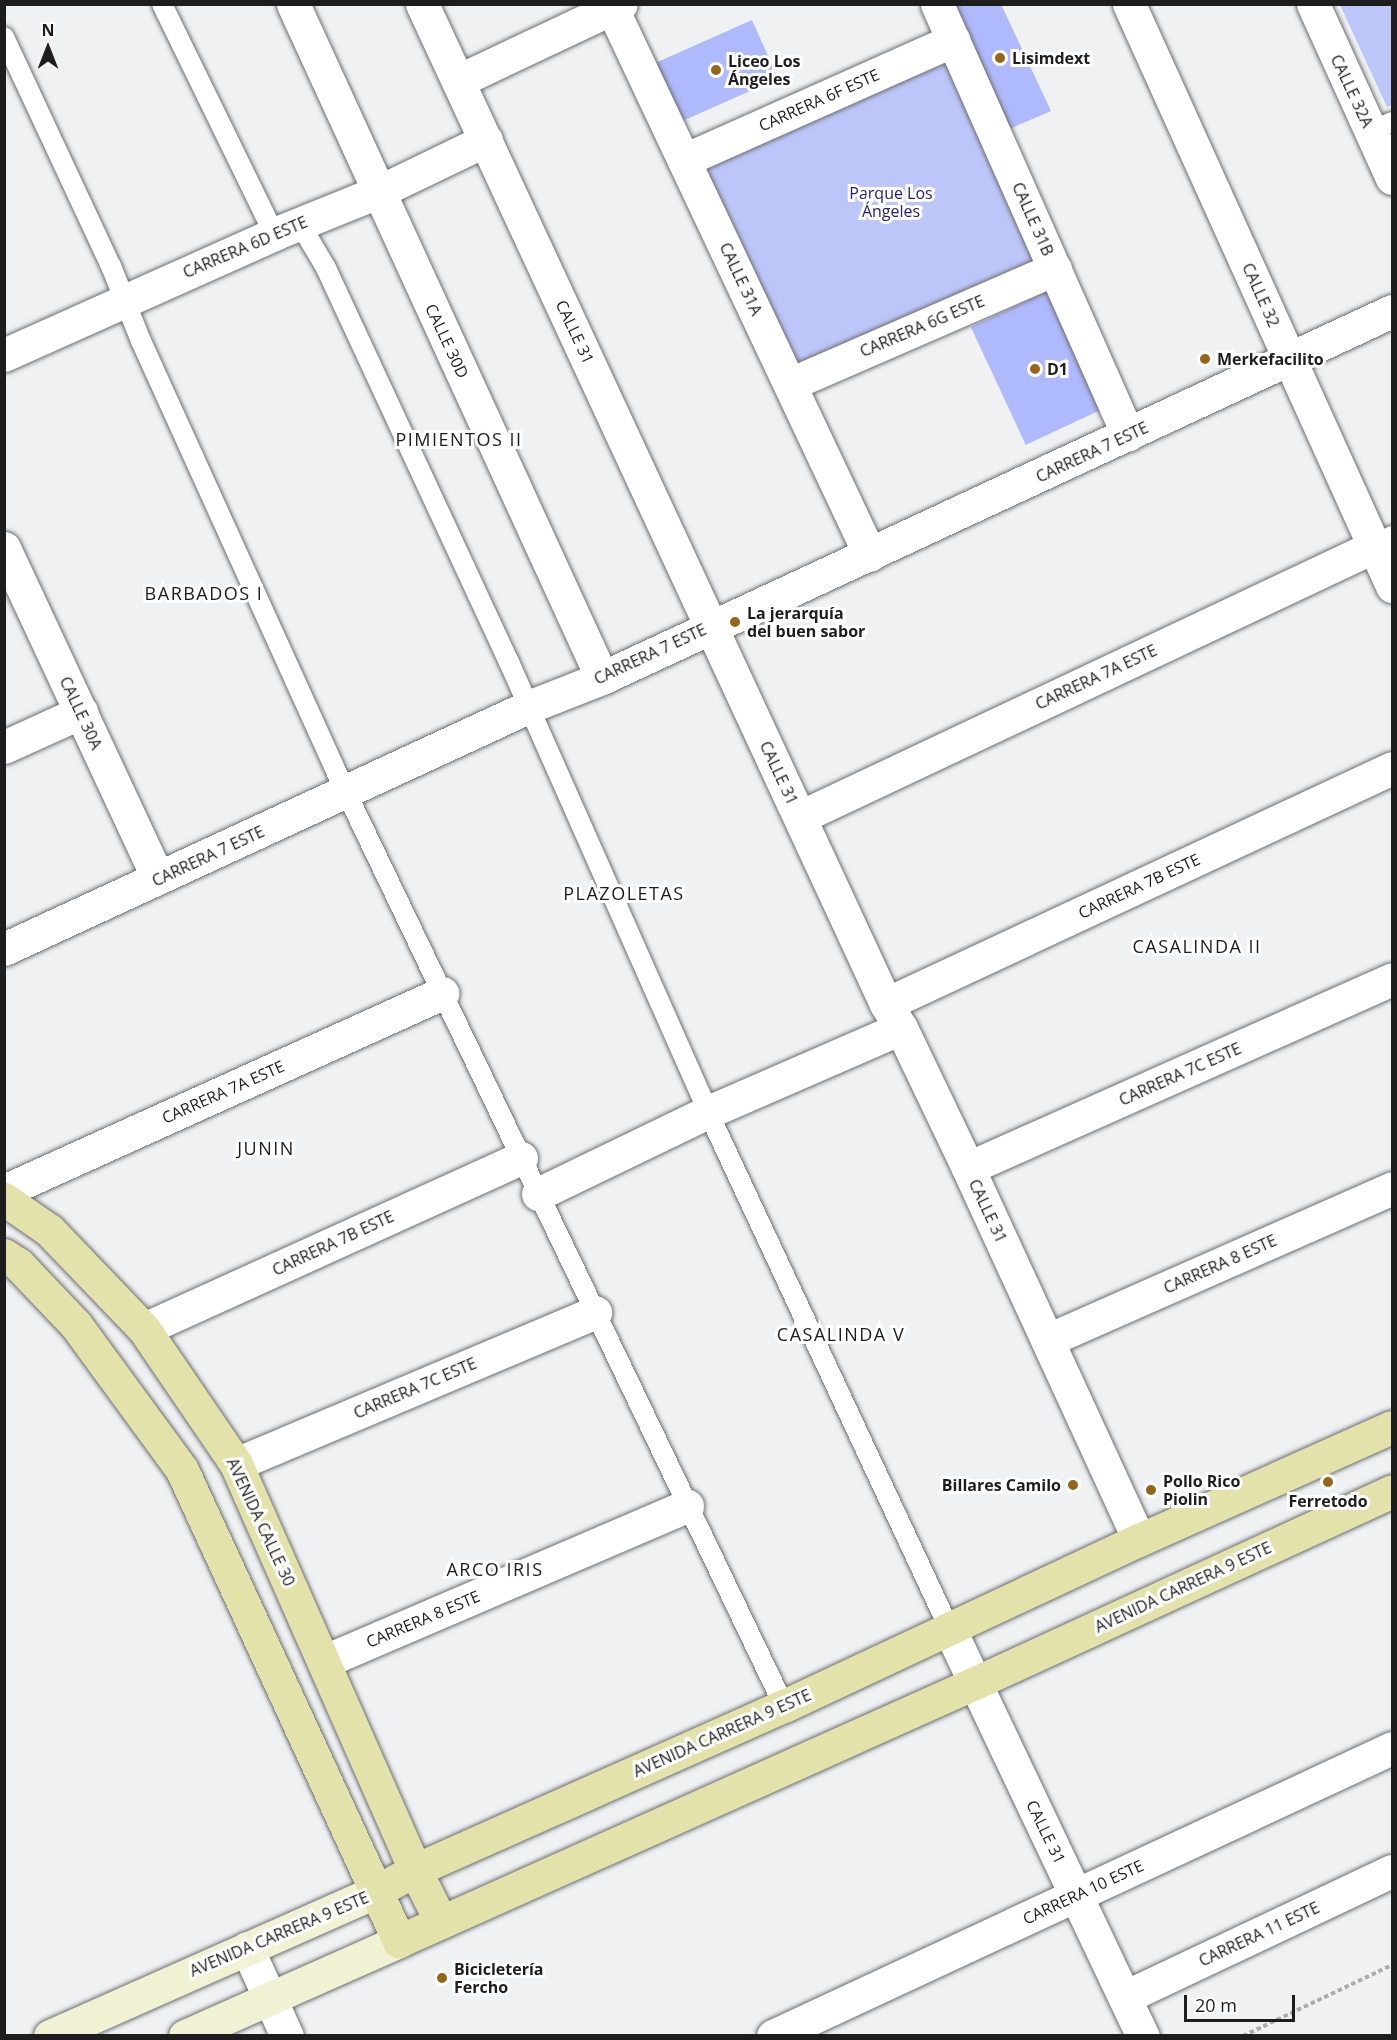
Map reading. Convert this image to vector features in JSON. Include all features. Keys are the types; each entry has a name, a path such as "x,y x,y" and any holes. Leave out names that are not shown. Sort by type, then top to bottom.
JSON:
{"main road":[{"name":"AVENIDA CALLE 30","path":"4,1199 49,1230 144,1329 236,1464 325,1661 415,1870 441,1922"},
{"path":"4,1255 18,1264 76,1325 182,1470 399,1941"},
{"name":"AVENIDA CARRERA 9 ESTE","path":"50,2036 375,1892 415,1870 784,1706 1139,1540 1392,1427"},
{"name":"AVENIDA CARRERA 9 ESTE","path":"185,2036 975,1683 1392,1491"}],"street":[{"name":"CALLE 30D","path":"293,4 602,678"},
{"name":"CALLE 31","path":"422,4 893,1016 968,1168 1139,1540"},
{"name":"CALLE 31B","path":"937,4 1128,435"},
{"name":"CALLE 32","path":"1130,4 1291,360 1383,541 1392,586"},
{"name":"CALLE 32A","path":"1313,4 1382,126 1392,178"},
{"path":"458,81 614,6"},
{"name":"CALLE 31A","path":"614,6 870,555"},
{"name":"CARRERA 6F ESTE","path":"684,160 953,40"},
{"name":"CARRERA 6D ESTE","path":"4,356 125,299 378,192 486,140"},
{"name":"CARRERA 6G ESTE","path":"790,384 1055,269"},
{"name":"CARRERA 7 ESTE","path":"4,949 528,707 602,678 870,555 1392,311"},
{"name":"CARRERA 7A ESTE","path":"800,817 1383,541"},
{"name":"CALLE 30A","path":"4,548 158,878"},
{"path":"4,747 81,712"},
{"name":"CARRERA 7B ESTE","path":"538,1194 708,1112 893,1016 1392,768"},
{"name":"CARRERA 7C ESTE","path":"968,1168 1392,979"},
{"name":"CARRERA 7A ESTE","path":"4,1191 442,993"},
{"name":"CARRERA 7B ESTE","path":"144,1329 521,1158"},
{"name":"CARRERA 8 ESTE","path":"1048,1340 1392,1188"},
{"name":"CARRERA 7C ESTE","path":"236,1464 595,1312"},
{"name":"CARRERA 8 ESTE","path":"325,1661 687,1506"},
{"name":"CALLE 31","path":"949,1628 1143,2036"},
{"name":"CARRERA 10 ESTE","path":"773,2036 1392,1748"},
{"name":"CARRERA 11 ESTE","path":"1125,1997 1392,1871"},
{"path":"247,1948 287,2036"}],"lane":[{"path":"162,4 287,229 326,268 528,707 708,1112 949,1628"},
{"path":"4,37 125,299 141,341 346,792 784,1706"}],"path":[{"path":"1243,2036 1392,1965"}],"green space":[{"path":"1340,5 1392,5 1392,105 1387,107"},
{"name":"Parque Los Ángeles","path":"947,59 1036,259 790,368 701,168"}],"building":[{"name":"Lisimdext","path":"949,4 1001,4 1051,111 1007,130"},
{"name":"Liceo Los Ángeles","path":"752,20 778,78 680,122 654,64"},
{"name":"D1","path":"1046,292 1101,410 1026,445 971,327"}],"place":[{"name":"Lisimdext","path":"1000,58"},
{"name":"Liceo Los Ángeles","path":"716,70"},
{"name":"Merkefacilito","path":"1205,359"},
{"name":"D1","path":"1035,369"},
{"name":"La jerarquía del buen sabor","path":"735,622"},
{"name":"Ferretodo","path":"1328,1482"},
{"name":"Billares Camilo","path":"1073,1485"},
{"name":"Pollo Rico Piolin","path":"1151,1490"},
{"name":"Bicicletería Fercho","path":"442,1978"}],"district":[{"name":"PIMIENTOS II","path":"459,439"},
{"name":"BARBADOS I","path":"204,593"},
{"name":"PLAZOLETAS","path":"624,893"},
{"name":"CASALINDA II","path":"1197,946"},
{"name":"JUNIN","path":"266,1148"},
{"name":"CASALINDA V","path":"841,1334"},
{"name":"ARCO IRIS","path":"495,1569"}]}
